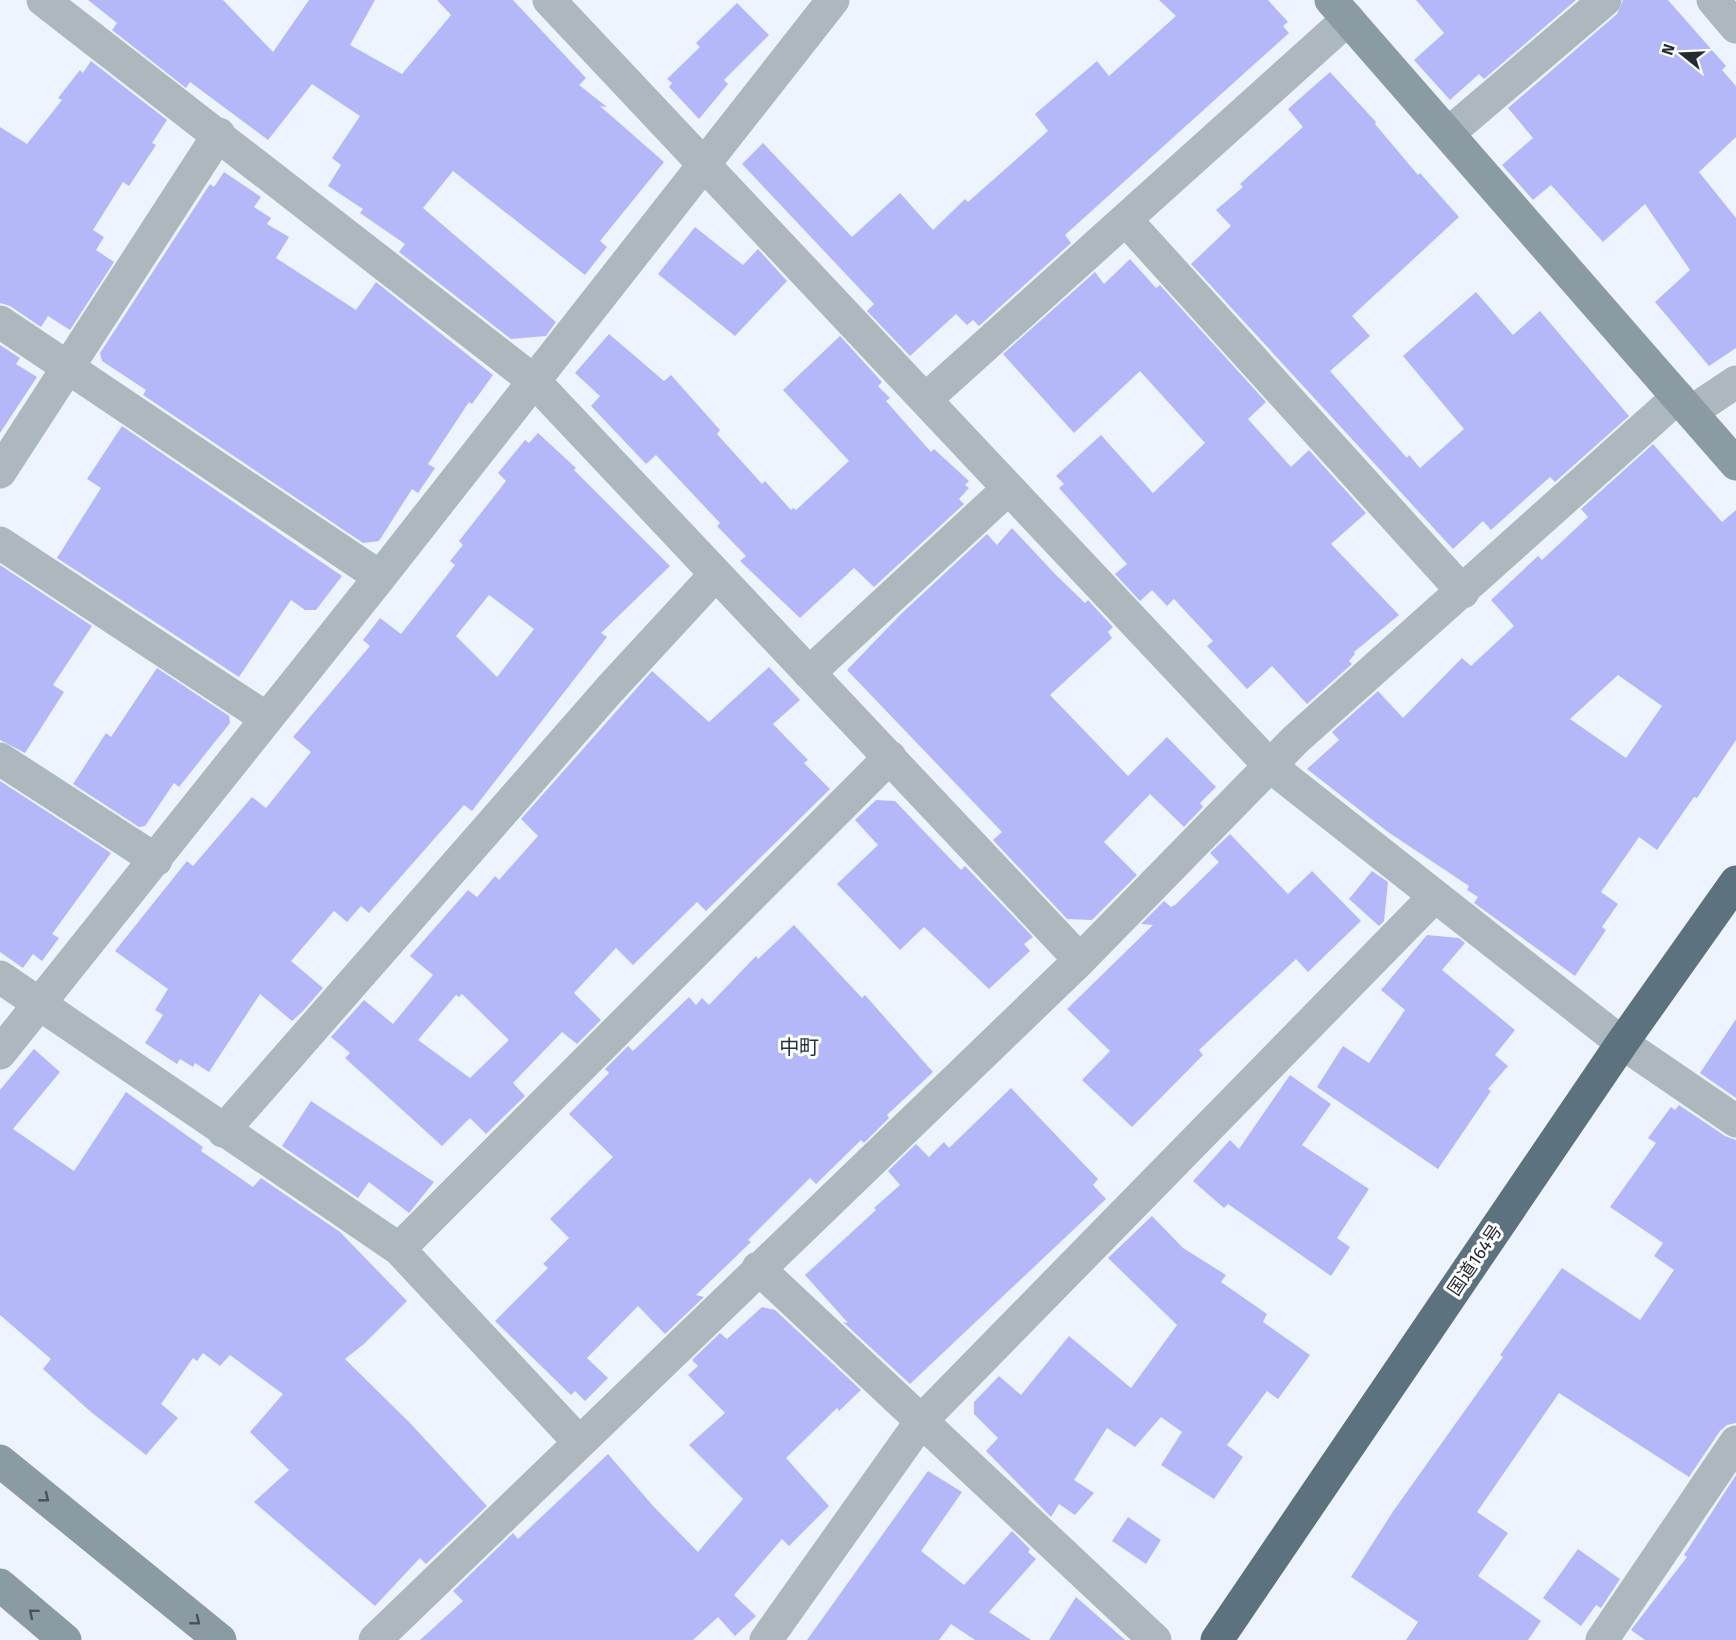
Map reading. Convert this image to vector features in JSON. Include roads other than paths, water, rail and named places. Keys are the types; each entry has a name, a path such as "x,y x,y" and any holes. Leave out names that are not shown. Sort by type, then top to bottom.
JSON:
{"highway":[{"name":"国道164号","path":"1217,1640 1622,1043 1736,882"}],"street":[{"path":"44,0 534,381 1080,960"},
{"path":"549,0 1270,766 1622,1043 1736,1121"},
{"path":"0,1053 380,578 702,164 833,0"},
{"path":"1449,133 1605,0"},
{"path":"1713,0 1736,27"},
{"path":"926,399 1126,220 1340,10 1736,464"},
{"path":"0,472 69,369 219,134"},
{"path":"1126,220 1463,592"},
{"path":"0,322 380,578"},
{"path":"375,1640 758,1268 1080,960 1295,740 1463,592 1684,405 1736,382"},
{"path":"809,673 1008,489"},
{"path":"0,543 266,718"},
{"path":"223,1131 609,690 716,574"},
{"path":"399,1249 890,757"},
{"path":"0,759 156,860"},
{"path":"766,1640 922,1420 1434,897"},
{"path":"0,977 399,1249 579,1442"},
{"path":"758,1268 1155,1640"},
{"path":"1602,1640 1736,1442"},
{"path":"0,1461 220,1640"},
{"path":"0,1585 65,1640"}],"district":[{"name":"中町","path":"799,1047"}]}
